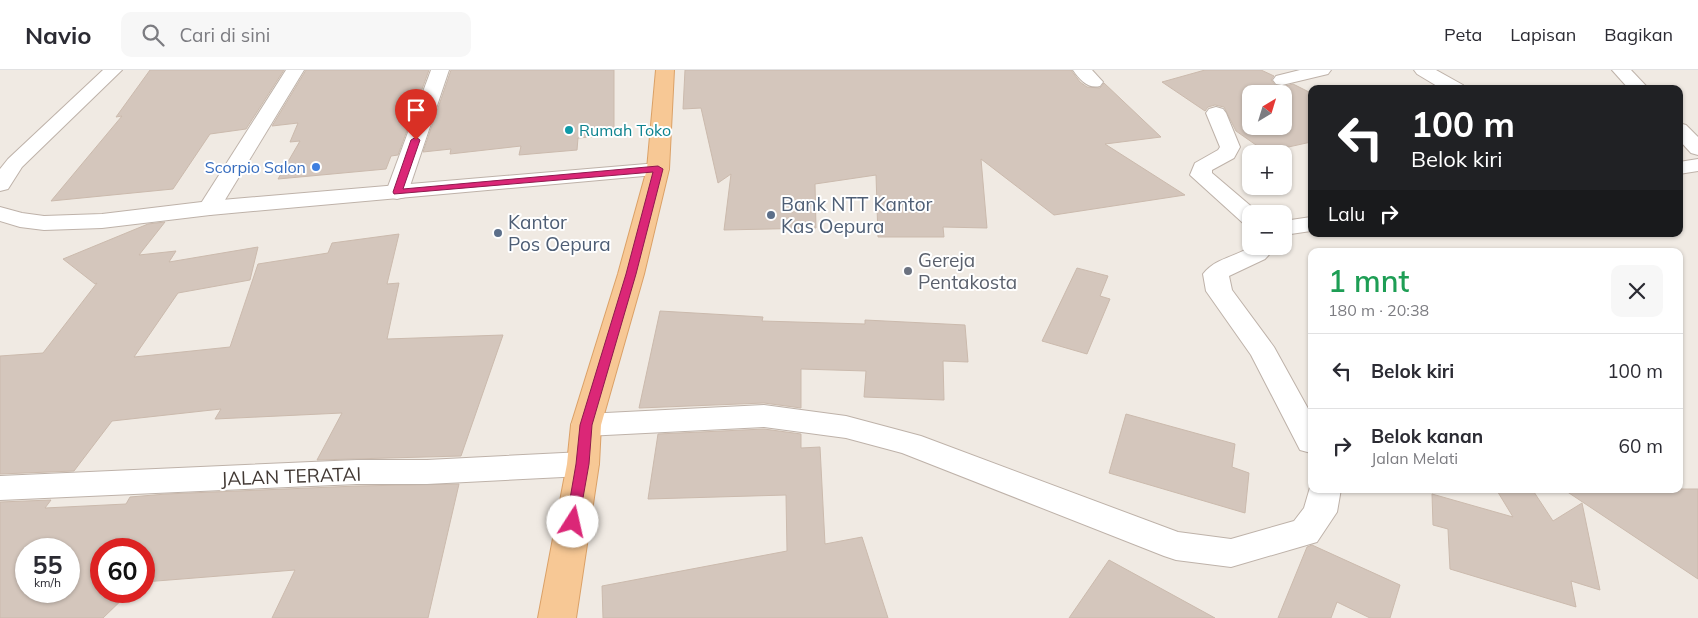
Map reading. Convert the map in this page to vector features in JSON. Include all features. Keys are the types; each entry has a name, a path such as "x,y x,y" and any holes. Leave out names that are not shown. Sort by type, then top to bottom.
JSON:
{"main road":[{"path":"557,618 583,464 586,425 631,274 658,169 665,70"}],"street":[{"path":"0,184 16,163 113,70"},
{"path":"209,208 295,70"},
{"path":"397,192 440,70"},
{"path":"1282,80 1322,70"},
{"path":"1424,70 1449,85"},
{"path":"1621,70 1636,85"},
{"path":"1216,113 1230,146 1226,154 1202,168 1201,175 1242,210"},
{"path":"1683,167 1698,165"},
{"path":"0,214 12,219 35,222 99,220 209,208 658,169"},
{"path":"1292,227 1308,224"},
{"path":"1254,255 1223,266 1216,274 1219,291 1264,353 1308,436"},
{"path":"586,425 764,416 846,427 910,444 1176,546 1231,553 1305,532 1320,512 1324,493"},
{"name":"JALAN TERATAI","path":"0,488 583,464"}],"building":[{"path":"150,70 284,70 246,129 210,134 173,189 51,201 122,116 116,117"},
{"path":"306,70 429,70 398,155 391,156 386,169 278,179 300,141 290,142 298,123 272,126"},
{"path":"451,70 614,70 614,135 578,138 577,150 519,155 521,146 450,154 451,149 423,152"},
{"path":"685,70 1071,70 1080,82 1087,87 1100,88 1104,83 1161,137 1105,144 1185,195 1054,215 981,159 987,228 943,227 944,237 878,237 876,175 815,184 816,228 724,230 731,174 718,183 701,108 683,109"},
{"path":"1205,70 1261,70 1274,76 1271,80 1275,85 1242,85 1242,135 1292,135 1292,85 1289,85 1293,84 1308,92 1308,143 1292,146 1256,145 1236,131 1224,107 1215,105 1208,107 1205,111 1162,82"},
{"path":"165,222 139,255 176,251 169,262 258,247 250,280 178,293 134,357 230,347 258,264 328,253 332,243 399,234 387,284 399,283 387,339 503,335 461,456 317,460 342,413 215,419 221,409 112,421 74,471 0,474 0,356 43,353 97,283 95,284 63,259 148,224"},
{"path":"1077,268 1108,276 1100,296 1110,299 1087,354 1042,341"},
{"path":"660,311 763,317 762,321 865,324 865,320 965,325 968,362 943,361 944,400 864,397 866,371 801,369 801,408 764,403 639,408"},
{"path":"1126,414 1235,444 1232,467 1249,473 1245,513 1109,473"},
{"path":"764,429 801,434 801,448 820,447 825,544 862,537 888,618 603,618 602,586 787,551 786,495 648,499 658,434"},
{"path":"459,484 428,618 272,618 295,570 155,581 155,538 90,538 90,603 119,603 103,618 0,618 0,502 51,500 45,508 126,504 130,497 166,494"},
{"path":"1683,489 1698,489 1698,579 1569,493 1683,493"},
{"path":"1498,493 1535,493 1553,521 1582,503 1600,590 1571,581 1576,607 1450,569 1448,529 1433,525 1432,494 1513,517"},
{"path":"1312,545 1400,585 1390,618 1370,618 1337,602 1331,618 1278,618 1307,547"},
{"path":"1109,560 1215,618 1069,618"}],"place":[{"name":"Rumah Toko","path":"569,130"},
{"name":"Scorpio Salon","path":"316,167"},
{"name":"Bank NTT Kantor Kas Oepura","path":"771,215"},
{"name":"Kantor Pos Oepura","path":"498,233"},
{"name":"Gereja Pentakosta","path":"908,271"}],"route":[{"path":"416,140 397,192 658,169 631,274 586,425 583,464 573,522"}]}
